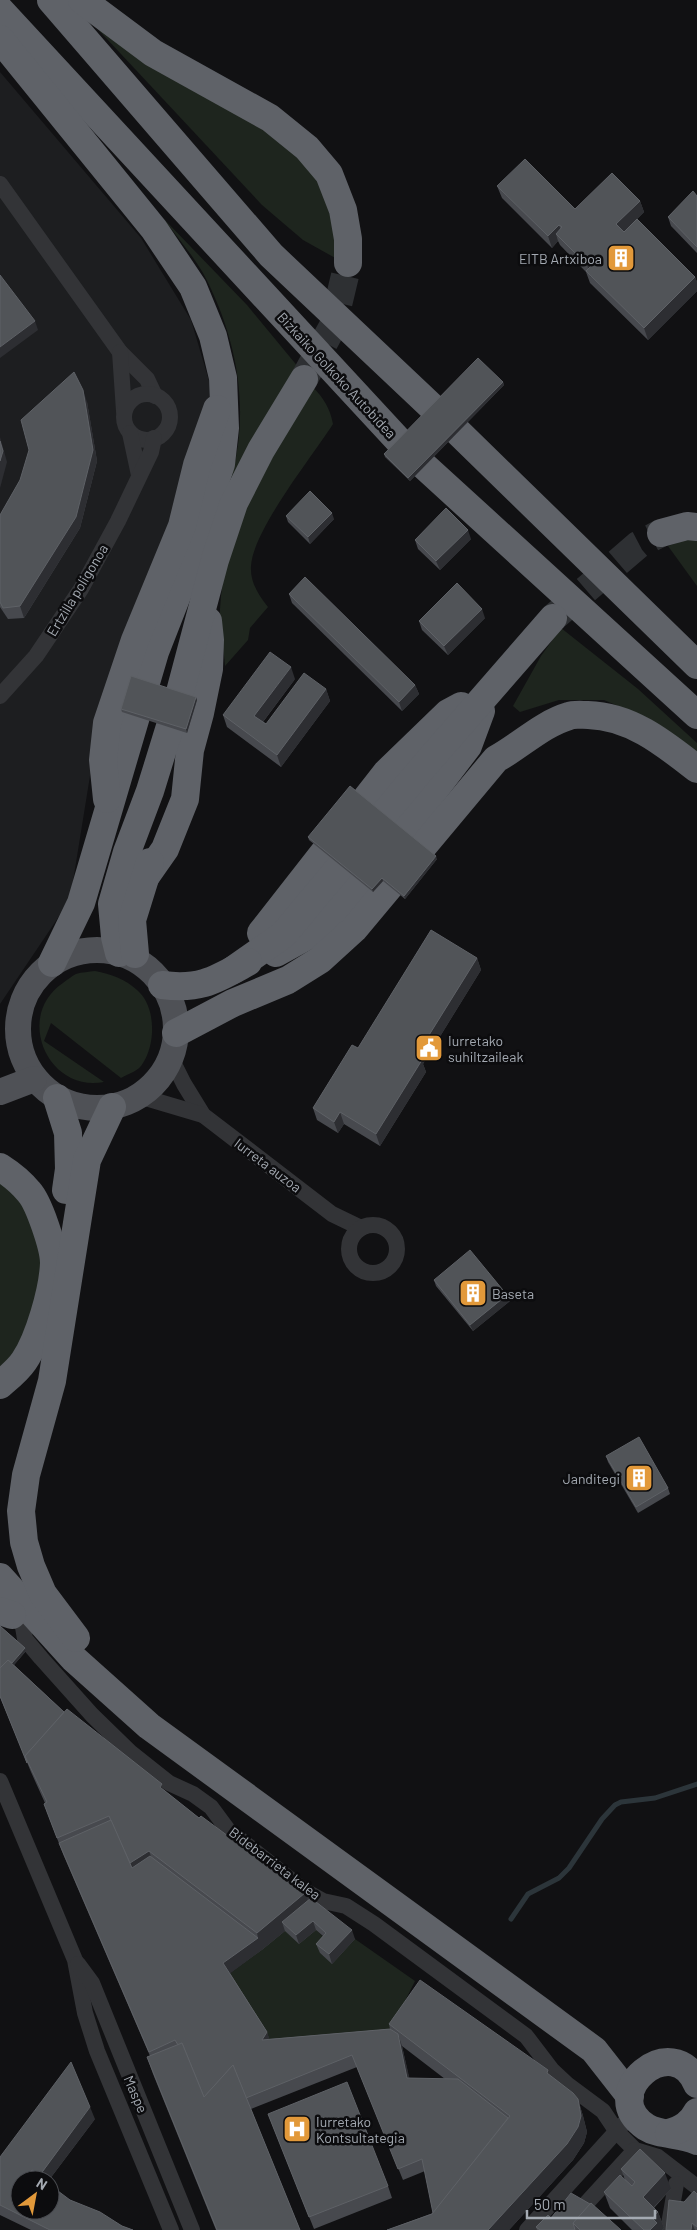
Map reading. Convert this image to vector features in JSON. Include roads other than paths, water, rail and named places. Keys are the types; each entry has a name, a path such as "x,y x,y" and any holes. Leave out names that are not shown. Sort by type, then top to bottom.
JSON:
{"highway":[{"path":"51,0 271,255 433,408"},
{"path":"82,0 153,53 270,118 307,148 329,174 343,210 348,240 348,263"},
{"name":"Bizkaiko Golkoko Autobidea","path":"0,10 411,454 697,716"},
{"path":"0,39 154,229 193,287 213,336 223,378 225,428 221,464 168,587"},
{"path":"127,957 115,937 112,904 127,852 150,791 176,707 215,560 234,503 261,450 304,379"},
{"path":"52,963 81,903 112,803 155,652 197,464 223,392"},
{"path":"458,432 697,665"},
{"path":"661,533 687,526 697,527"},
{"path":"127,957 132,920 144,879 167,815 186,777 190,750 200,714 209,669 210,640 202,614"},
{"path":"162,985 182,988 205,985 233,970 283,934 553,618"},
{"path":"173,1046 201,1019 219,1015 282,992 312,978 332,964 378,919 506,753 538,731 570,715 598,715 618,720 655,737 697,769"},
{"path":"0,1386 24,1362 36,1340 44,1313 54,1263 69,1169 68,1133 57,1098"},
{"path":"112,1107 87,1160 52,1381 26,1475 21,1511 24,1542 31,1566 43,1594 66,1627 96,1662 213,1768 224,1782"},
{"path":"0,1167 10,1173 30,1193 50,1240 54,1263"},
{"path":"0,1577 48,1632 112,1693 157,1732 594,2050 647,2067"},
{"path":"9,1613 80,1681 112,1693"},
{"path":"594,2050 630,2101 638,2121 646,2127 697,2141"},
{"path":"630,2101 632,2085 638,2075 647,2067 657,2063 669,2063 679,2066 689,2072 697,2084"},
{"path":"665,2132 689,2124 697,2112"}],"main road":[{"path":"96,950 127,957 150,971 162,985 173,1008 173,1046 158,1080 139,1096 129,1102 112,1107 93,1109 74,1106 57,1098 34,1079 22,1056 8,1040 21,1004 33,981 52,963 73,953 96,950"},
{"path":"0,1092 34,1079"}],"street":[{"path":"0,184 116,346 148,379 155,396"},
{"path":"116,346 126,426 130,433 139,475"},
{"path":"124,411 128,404 140,394 155,396 162,400 169,413 166,428 154,438 142,439 130,433"},
{"name":"Ertzilla poligonoa","path":"0,696 36,656 81,589 118,521 151,452 154,438"},
{"path":"173,1046 184,1084 204,1115"},
{"path":"139,1096 204,1115"},
{"name":"Iurreta auzoa","path":"204,1115 332,1214"},
{"path":"332,1214 361,1228"},
{"path":"332,1214 349,1247 353,1262 366,1271 381,1271 393,1261 396,1246 390,1232 376,1225 361,1228 351,1239 349,1247"},
{"name":"Bidebarrieta kalea","path":"9,1613 25,1639 40,1658 92,1715 130,1752 169,1783 193,1794 211,1807 228,1830 305,1890 323,1901 346,1906 374,1924 526,2036 552,2070 568,2085 604,2111 617,2132 634,2148"},
{"name":"Maspe","path":"0,1781 75,1960 85,2013 97,2051 171,2230"},
{"name":"Maspe","path":"75,1960 92,1983 192,2230"},
{"path":"550,2230 532,2224 623,2125 630,2101"},
{"path":"562,2230 634,2148 665,2132"},
{"path":"634,2148 658,2157 697,2187"},
{"path":"668,2230 676,2184"},
{"path":"588,2202 600,2213"}],"waterway":[{"path":"511,1919 528,1894 559,1878 569,1868 602,1819 615,1805 621,1802 655,1798 697,1784"}],"tunnel":[{"path":"304,379 333,326 348,263"},
{"path":"554,617 638,545 661,533"}],"place":[{"name":"EITB Artxiboa","path":"621,258"},
{"name":"Iurretako suhiltzaileak","path":"429,1048"},
{"name":"Baseta","path":"473,1293"},
{"name":"Janditegi","path":"639,1478"},
{"name":"Iurretako Kontsultategia","path":"297,2129"}]}
